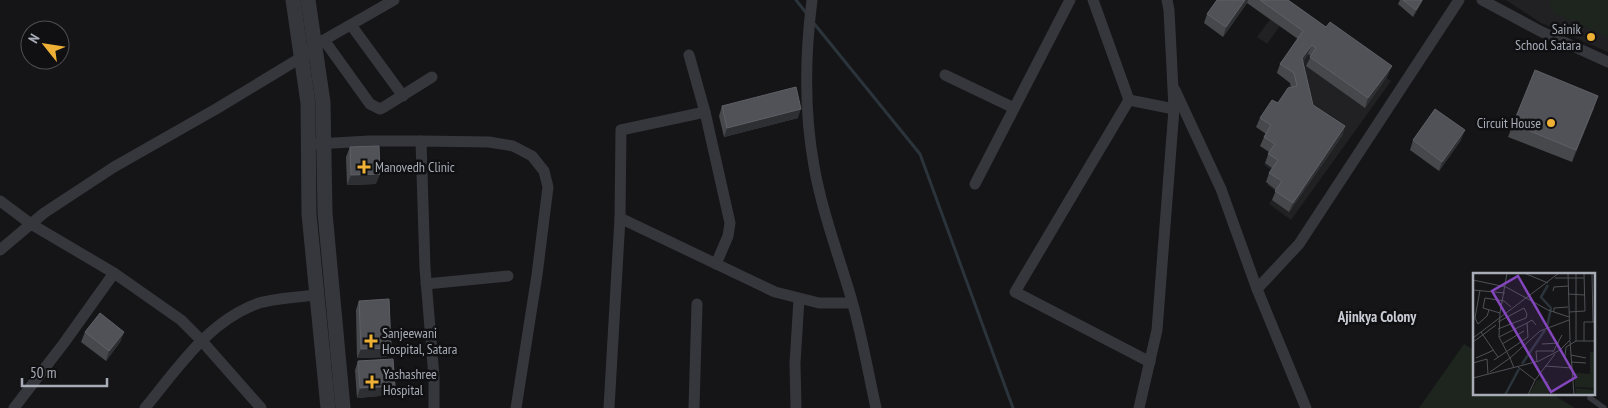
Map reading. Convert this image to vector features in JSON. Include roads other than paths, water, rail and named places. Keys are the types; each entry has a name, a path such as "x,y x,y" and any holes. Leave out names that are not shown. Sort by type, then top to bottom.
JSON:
{"street":[{"path":"293,0 308,103 310,214 316,295 332,370 343,408"},
{"path":"308,0 320,44 323,102 325,213 332,370 328,408"},
{"path":"0,250 44,213 114,166 216,109 394,0"},
{"path":"812,0 807,43 807,106 814,166 825,212 852,304 876,408"},
{"path":"975,184 1070,0"},
{"path":"1092,0 1129,100"},
{"path":"1139,408 1157,330 1174,109 1167,0"},
{"path":"1257,289 1299,244 1459,0"},
{"path":"1482,0 1542,32 1608,62"},
{"path":"351,25 403,96"},
{"path":"320,44 375,108 380,109 432,77"},
{"path":"689,55 705,112 730,223 728,236 716,264"},
{"path":"945,75 1014,108"},
{"path":"1172,84 1221,189 1257,289 1306,408"},
{"path":"1129,100 1174,109"},
{"path":"1129,100 1015,292 1150,362"},
{"path":"609,408 620,218 621,130 705,112"},
{"path":"308,146 323,143 369,141 489,142 513,146 532,156 544,171 548,187 537,275 516,408"},
{"path":"422,141 426,284 434,377 434,408"},
{"path":"0,201 31,224 114,272 166,308 201,340 261,408"},
{"path":"620,218 775,292 819,303 852,304"},
{"path":"14,408 64,343 114,272"},
{"path":"426,284 508,276"},
{"path":"145,408 201,340 233,315 261,302 316,295"},
{"path":"796,408 795,363 799,299"},
{"path":"694,408 697,304"}],"lane":[{"path":"1590,398 1604,408"}],"waterway":[{"path":"796,0 807,14"},
{"path":"812,21 920,154 1013,408"}],"place":[{"name":"Sainik School Satara","path":"1591,37"},
{"name":"Circuit House","path":"1551,123"},
{"name":"Manovedh Clinic","path":"364,167"},
{"name":"Sanjeewani Hospital, Satara","path":"371,341"},
{"name":"Yashashree Hospital","path":"372,382"}],"district":[{"name":"Ajinkya Colony","path":"1377,317"}]}
